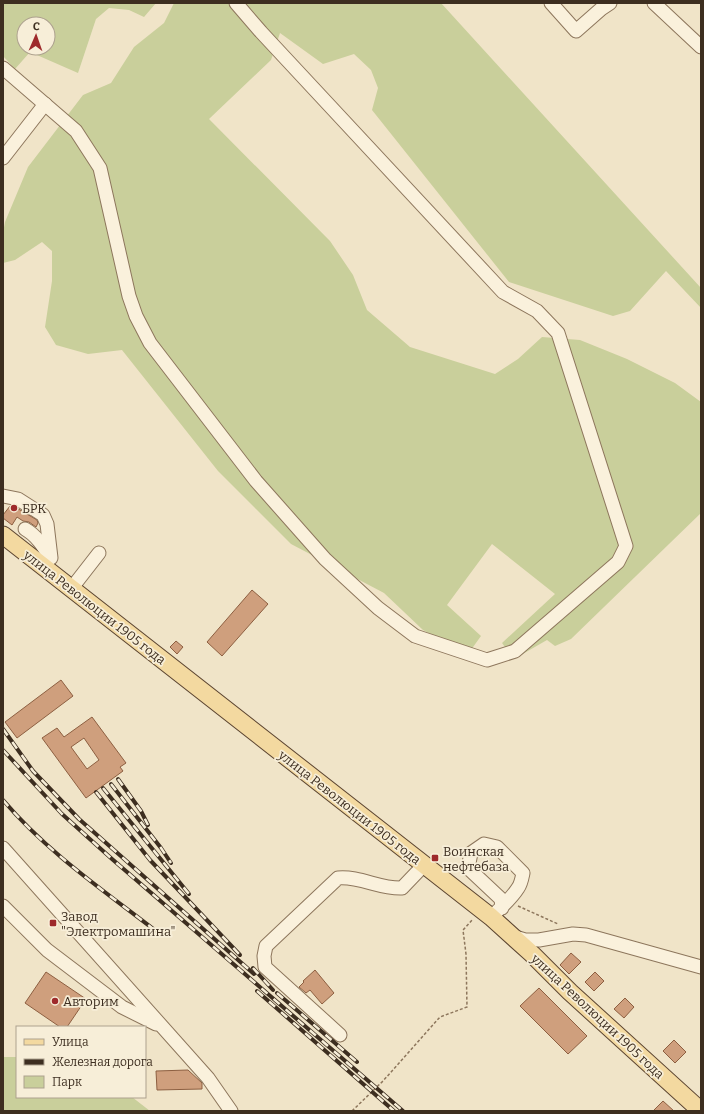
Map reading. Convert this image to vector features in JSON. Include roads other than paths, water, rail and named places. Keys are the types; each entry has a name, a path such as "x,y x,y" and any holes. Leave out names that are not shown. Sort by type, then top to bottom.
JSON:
{"main road":[{"name":"улица Революции 1905 года","path":"3,536 424,866 496,909 512,936 536,947 570,992 701,1111"}],"street":[{"path":"3,68 76,131 100,168 129,296 136,316 150,343 256,481 325,559 378,608 415,636 487,660 515,651 618,562 626,546 558,332 537,310 503,292 261,32 236,3"},
{"path":"551,3 576,31 610,3"},
{"path":"654,3 701,47"},
{"path":"3,158 45,104"},
{"path":"3,496 18,499 43,516 47,524 51,558"},
{"path":"25,529 38,539 67,585 99,553"},
{"path":"484,844 497,847 523,873 519,887 496,909 501,899 468,868 471,853 484,844"},
{"path":"3,848 208,1078 231,1111"},
{"path":"340,1035 266,967 264,956 266,946 338,878 345,878 392,889 402,888 424,866"},
{"path":"3,906 47,950 122,1007 161,1026"},
{"path":"536,947 573,934 586,935 701,968"}],"railway":[{"path":"3,729 33,771 79,819 254,974"},
{"path":"3,750 62,814 403,1111"},
{"path":"118,779 141,811 148,825"},
{"path":"111,784 171,863"},
{"path":"103,788 189,894"},
{"path":"96,792 150,860 240,955"},
{"path":"3,800 38,837 76,870 156,931"},
{"path":"253,968 273,990"},
{"path":"257,991 394,1111"},
{"path":"277,993 357,1062"}],"place":[{"name":"БРК","path":"14,508"},
{"name":"Воинская нефтебаза","path":"435,858"},
{"name":"Завод \"Электромашина\"","path":"53,923"},
{"name":"Авторим","path":"55,1001"}]}
